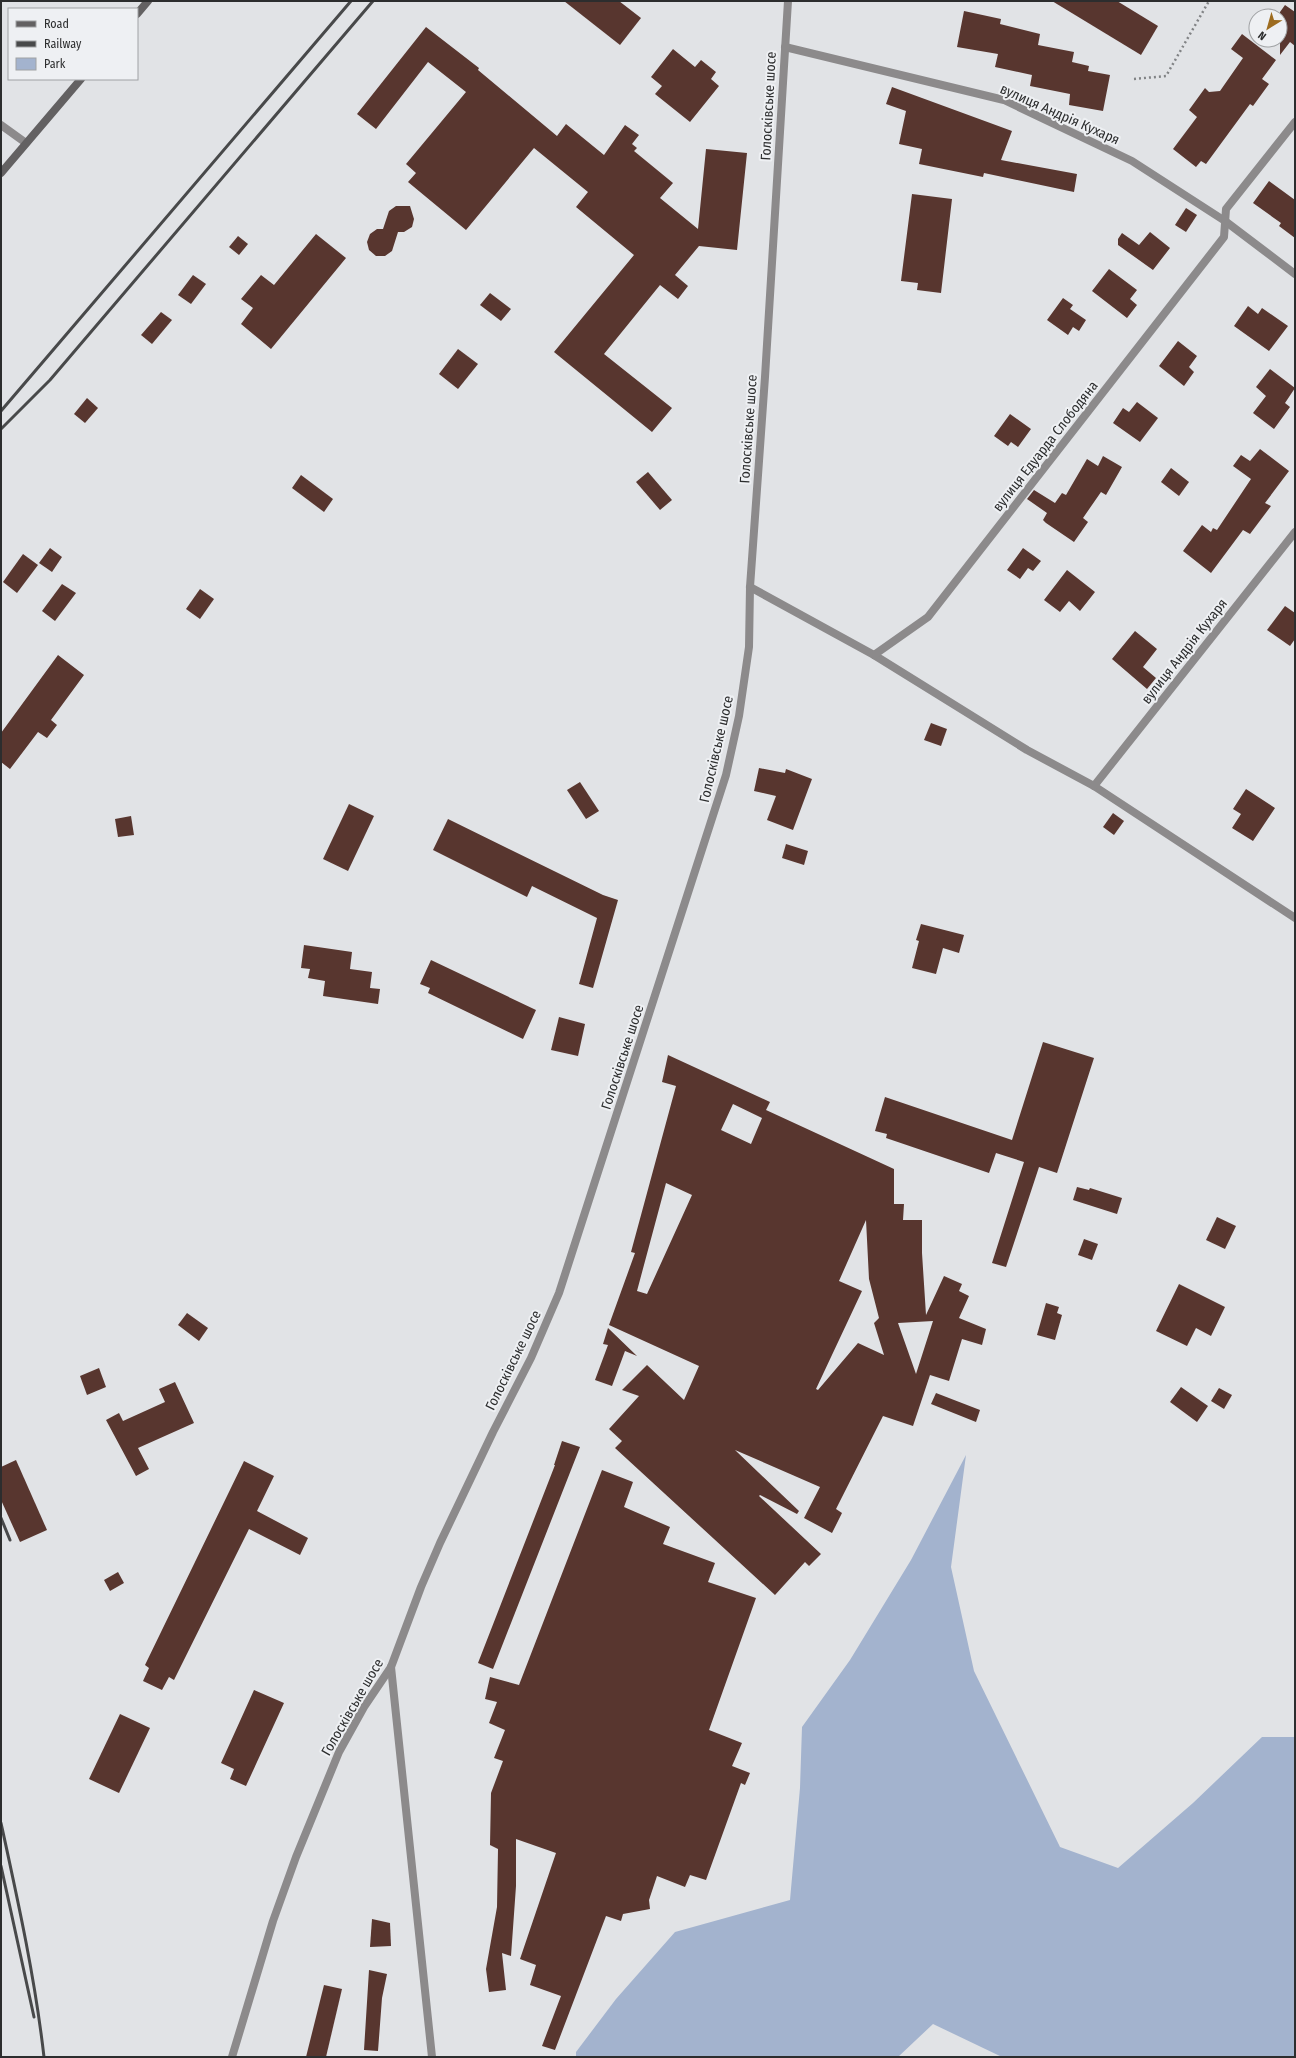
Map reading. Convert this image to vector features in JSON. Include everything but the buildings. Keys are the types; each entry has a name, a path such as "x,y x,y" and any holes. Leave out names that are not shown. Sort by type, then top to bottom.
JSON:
{"main road":[{"path":"138,13 148,1"},
{"path":"1,173 80,80"}],"street":[{"name":"Голосківське шосе","path":"232,2057 273,1921 296,1857 339,1752 364,1708 391,1667 421,1587 493,1432 531,1358 559,1293 580,1235 619,1105 709,832 726,775 739,716 749,647 750,587 765,377 788,1"},
{"name":"вулиця Андрія Кухаря","path":"784,47 1004,100 1132,161 1225,221 1295,274"},
{"path":"1225,221 1226,209 1295,122"},
{"path":"1,125 26,143"},
{"name":"вулиця Едуарда Слободяна","path":"874,655 928,617 1224,238 1225,221"},
{"name":"вулиця Андрія Кухаря","path":"1094,786 1295,532"},
{"path":"750,587 874,655 1027,750 1094,786 1295,918"},
{"path":"391,1667 432,2057"}],"path":[{"path":"1134,79 1166,76 1210,1"}],"green space":[{"path":"966,1455 951,1567 974,1671 1060,1847 1118,1868 1193,1803 1262,1737 1295,1737 1295,2057 1002,2057 933,2024 898,2057 576,2057 576,2052 616,1999 675,1932 790,1900 800,1788 802,1727 850,1660 911,1560"}],"railway":[{"path":"1,411 351,1"},
{"path":"1,429 50,380 373,1"},
{"path":"1,1518 10,1540"},
{"path":"1,1823 31,1969 44,2057"},
{"path":"1,1866 34,2017"}]}
